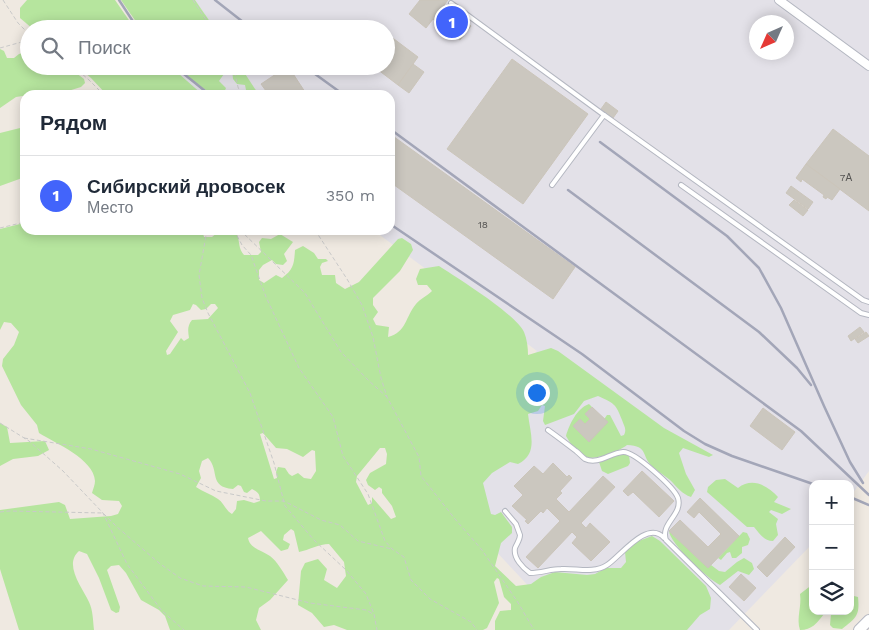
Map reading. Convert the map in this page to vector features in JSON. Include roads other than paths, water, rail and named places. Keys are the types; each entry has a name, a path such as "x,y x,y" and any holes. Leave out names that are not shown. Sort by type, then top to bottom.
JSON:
{"main road":[{"path":"859,630 869,620"}],"street":[{"path":"779,0 869,66"}],"lane":[{"path":"451,3 604,115 863,300 869,302"},
{"path":"552,186 604,115"},
{"path":"680,185 861,313 869,315"},
{"path":"505,512 516,524 520,535 515,551 517,558 523,568 530,573 562,568 597,570 607,565 640,537 665,528 677,512 679,505 678,497 673,490 633,455 625,452 601,459 586,459 548,430"},
{"path":"665,528 666,540"},
{"path":"657,532 758,630"}],"railway":[{"path":"119,0 132,20"},
{"path":"215,0 241,20"},
{"path":"185,75 204,90"},
{"path":"316,75 337,90"},
{"path":"395,133 801,431 869,495"},
{"path":"600,142 727,236 759,268 781,308 850,462 863,483"},
{"path":"568,190 759,332 797,368 811,385"},
{"path":"395,227 582,354 684,431 705,444 732,456 809,483"},
{"path":"854,499 869,505"}],"place":[{"name":"Сибирский дровосек","path":"452,22"}]}
